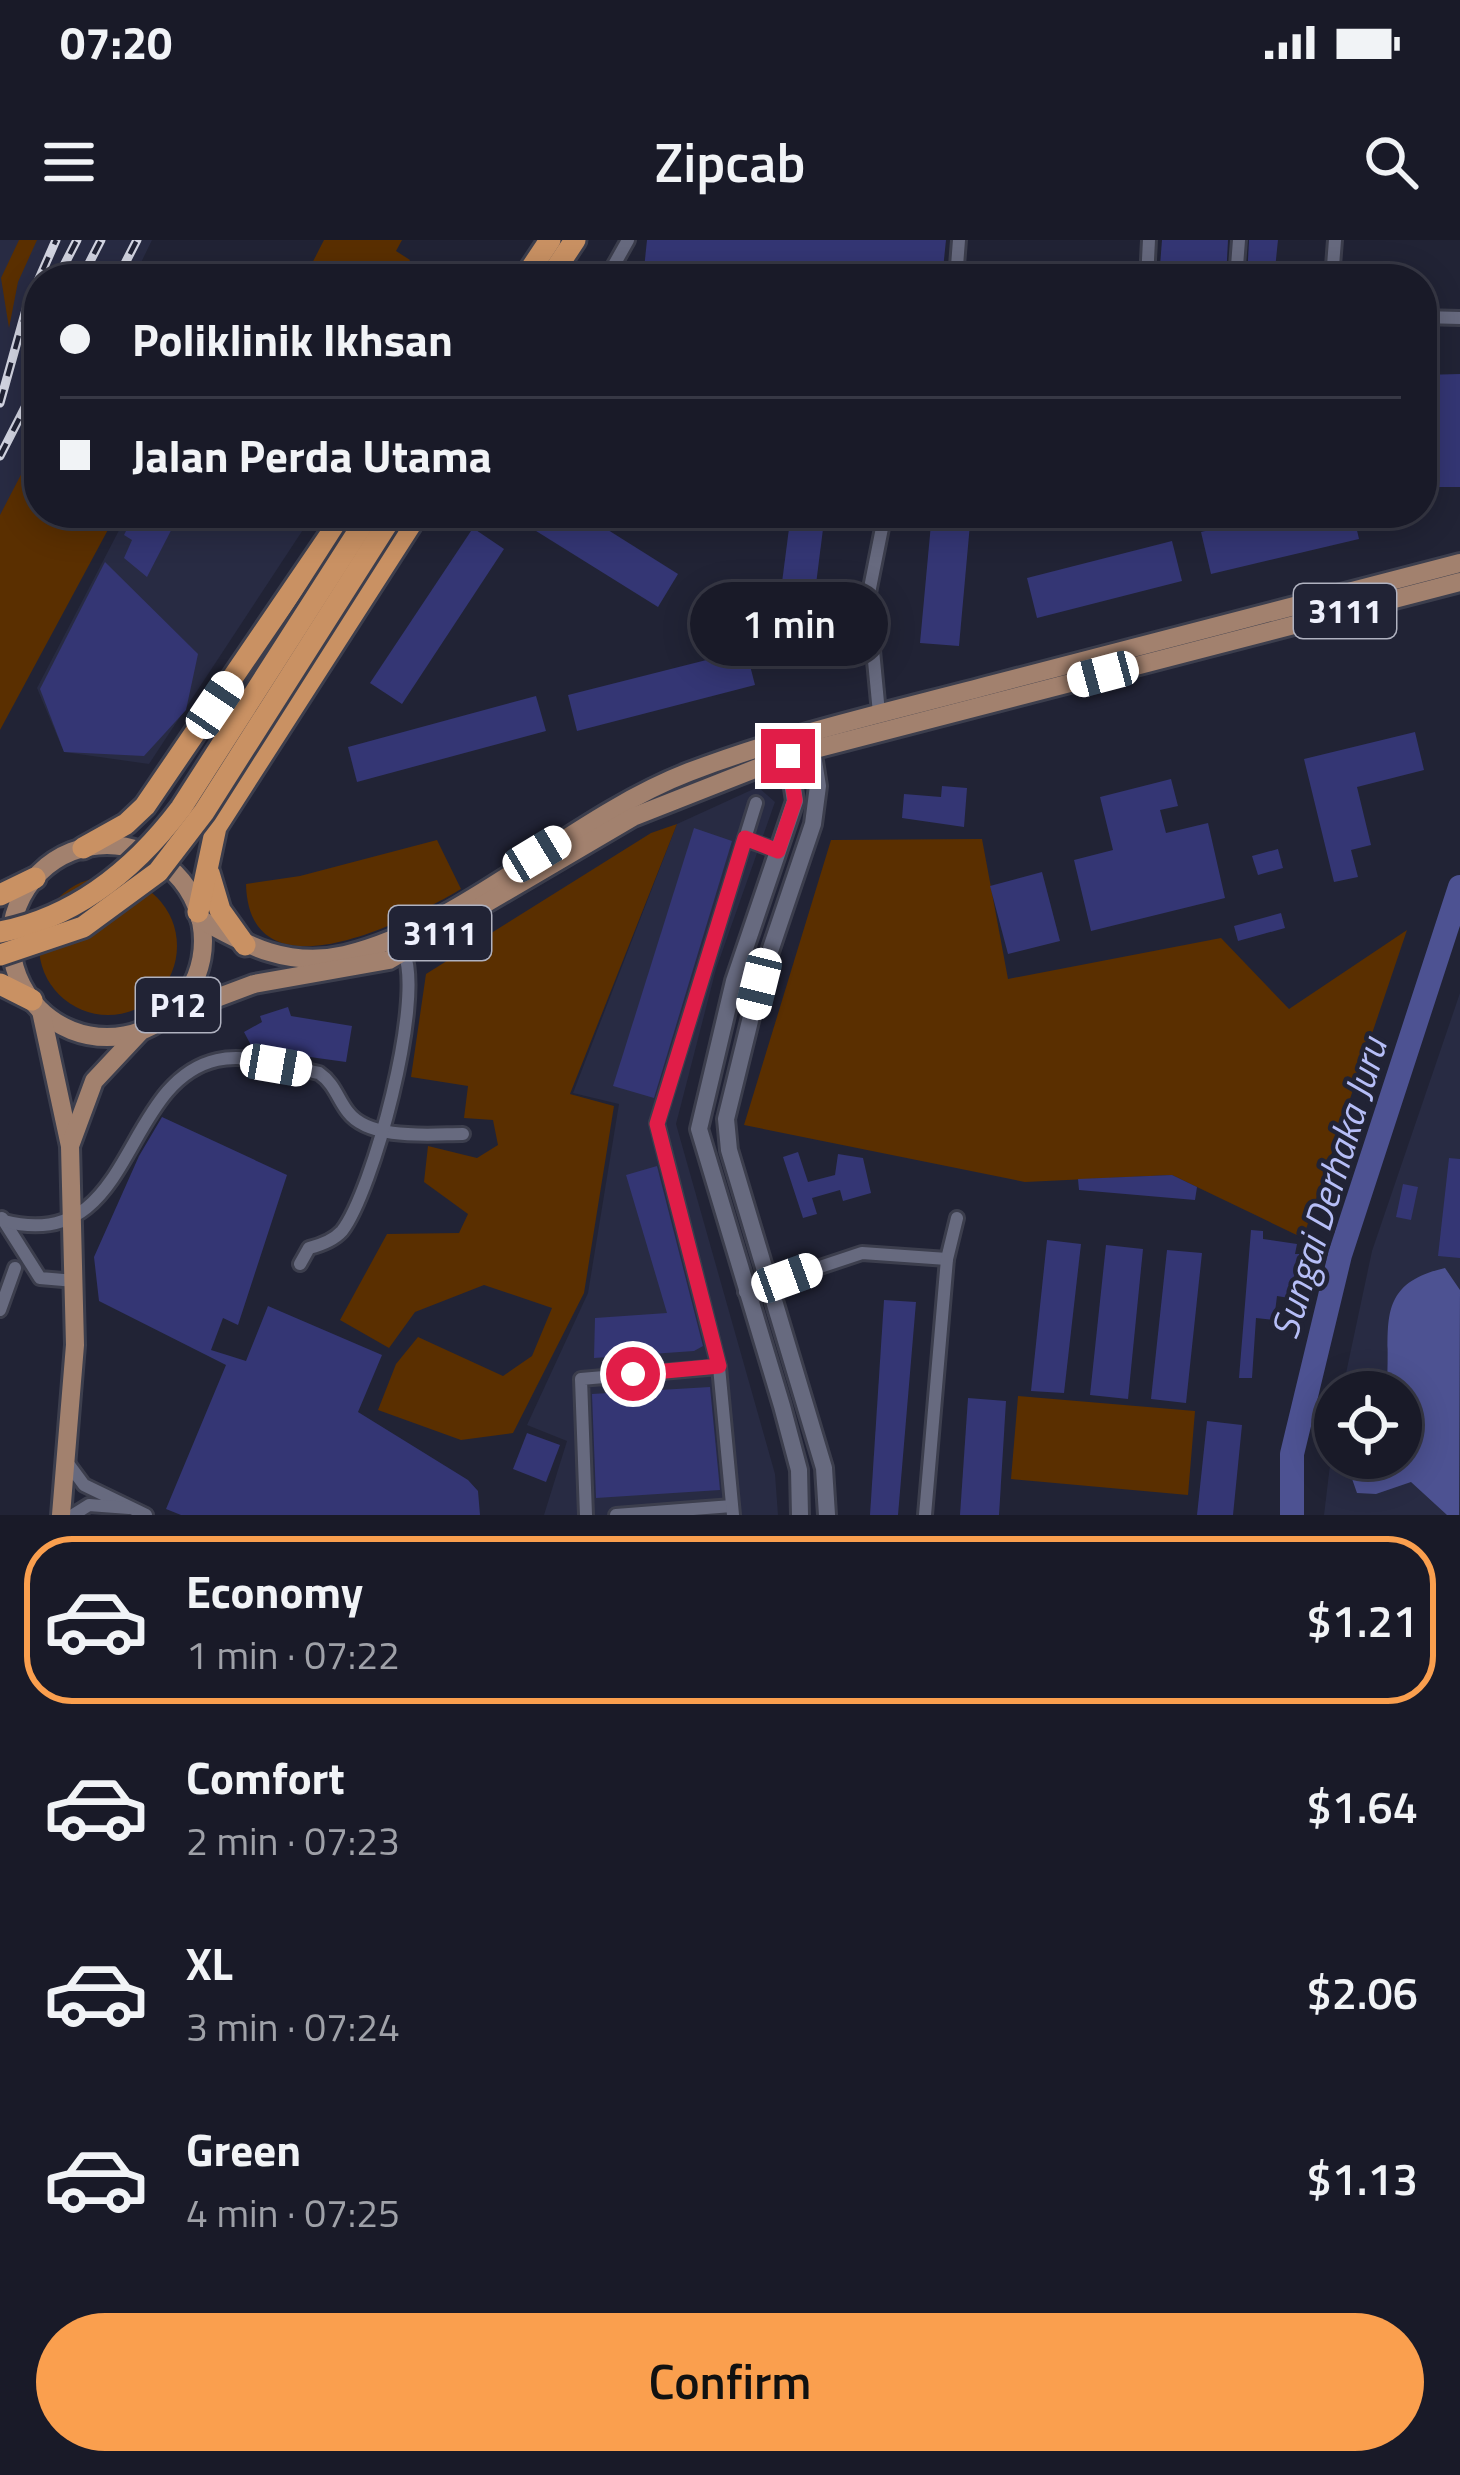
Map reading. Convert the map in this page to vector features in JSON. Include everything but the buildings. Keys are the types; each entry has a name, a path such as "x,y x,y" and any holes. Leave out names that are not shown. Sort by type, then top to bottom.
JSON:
{"highway":[{"path":"82,848 126,824 158,788 335,528"},
{"path":"0,932 64,911 146,852 181,808 360,528"},
{"path":"0,955 83,927 158,872 204,812 384,528"},
{"path":"199,916 213,838 409,528"},
{"path":"158,788 161,807 177,823 213,838"},
{"path":"213,838 213,890 245,944"},
{"path":"0,895 35,878"},
{"path":"0,984 36,1005"}],"main road":[{"name":"3111","path":"199,916 245,944 281,957 319,959 381,943 671,780 879,713 1460,563"},
{"name":"3111","path":"166,1017 254,984 354,970 404,953 633,818 788,756 1460,582"},
{"path":"35,878 82,848 109,845 147,854 179,878 199,916"},
{"name":"P12","path":"35,878 17,909 12,932 15,968 36,1005 70,1146 75,1281 68,1462 61,1515"},
{"name":"P12","path":"36,1005 83,1034 120,1036 143,1030 166,1017 190,990 199,968 199,916"},
{"name":"P12","path":"70,1146 94,1081 143,1030"}],"street":[{"path":"879,713 868,598 882,528"},
{"path":"812,749 818,786 813,824 759,984 726,1119 824,1468 826,1515"},
{"path":"788,756 795,800 734,981 699,1129 799,1470 800,1515"},
{"path":"616,1515 733,1511 719,1366 657,1124 756,803"},
{"path":"745,838 778,851"},
{"path":"300,1264 309,1248 324,1245 343,1230 363,1197 379,1128 395,1087 411,988 404,953"},
{"path":"2,1218 23,1226 72,1217 122,1172 136,1133 154,1107 183,1076 215,1060 232,1058 319,1073 349,1114 379,1128 416,1135 463,1134"},
{"path":"2,1218 20,1265 40,1279 75,1281"},
{"path":"925,1515 947,1259 957,1218"},
{"path":"744,1292 862,1253 947,1259"},
{"path":"0,1276 20,1265"},
{"path":"0,1310 20,1265"},
{"path":"586,1515 580,1378 719,1366"},
{"path":"68,1462 84,1484 146,1515"},
{"path":"73,1515 89,1505 130,1508"}],"shaded area":[{"path":"0,240 152,240 140,264 24,264 24,482 0,526"},
{"path":"19,240 37,240 18,282 9,328 1,278"},
{"path":"324,240 402,240 396,251 410,260 408,264 312,264"},
{"path":"24,469 24,528 109,528 0,730 0,515"},
{"path":"120,528 304,528 149,764 64,752 37,688"},
{"path":"758,787 775,802 716,969 676,1124 775,1474 778,1515 544,1515 567,1441 527,1425 588,1293 619,1104 573,1093 677,824"},
{"path":"677,824 570,1094 614,1106 584,1293 513,1433 461,1440 378,1410 396,1364 418,1337 503,1376 532,1356 552,1308 484,1285 415,1312 389,1348 340,1320 387,1234 459,1233 468,1214 424,1182 428,1146 477,1158 498,1145 493,1120 464,1118 468,1086 411,1077 426,974 651,833"},
{"path":"982,839 1008,979 1221,938 1289,1009 1407,930 1303,1238 1172,1175 1025,1182 744,1125 831,840"},
{"path":"437,840 461,889 407,918 336,943 302,946 274,940 254,920 246,884 300,876"},
{"path":"108,877 134,882 157,897 172,920 177,946 172,972 157,995 134,1010 108,1015 82,1010 59,995 44,972 39,946 44,920 59,897 82,882"},
{"path":"1460,993 1460,1515 1324,1515 1328,1479 1422,1479 1422,1371 1346,1371 1372,1251"},
{"path":"1018,1396 1195,1411 1188,1495 1011,1479"}],"water":[{"path":"1445,1268 1460,1290 1459,1515 1447,1515 1411,1482 1376,1494 1357,1493 1352,1479 1422,1479 1422,1371 1387,1371 1395,1299 1421,1276"}],"waterway":[{"name":"Sungai Derhaka Juru","path":"1292,1515 1292,1454 1340,1255 1460,887"}],"railway":[{"path":"45,264 56,240"},
{"path":"65,264 77,240"},
{"path":"89,264 101,240"},
{"path":"125,264 137,240"},
{"path":"0,403 24,317"},
{"path":"0,456 24,409"}],"route":[{"path":"633,1374 719,1366 658,1143 657,1124 745,838 778,851 795,800 788,756"}]}
